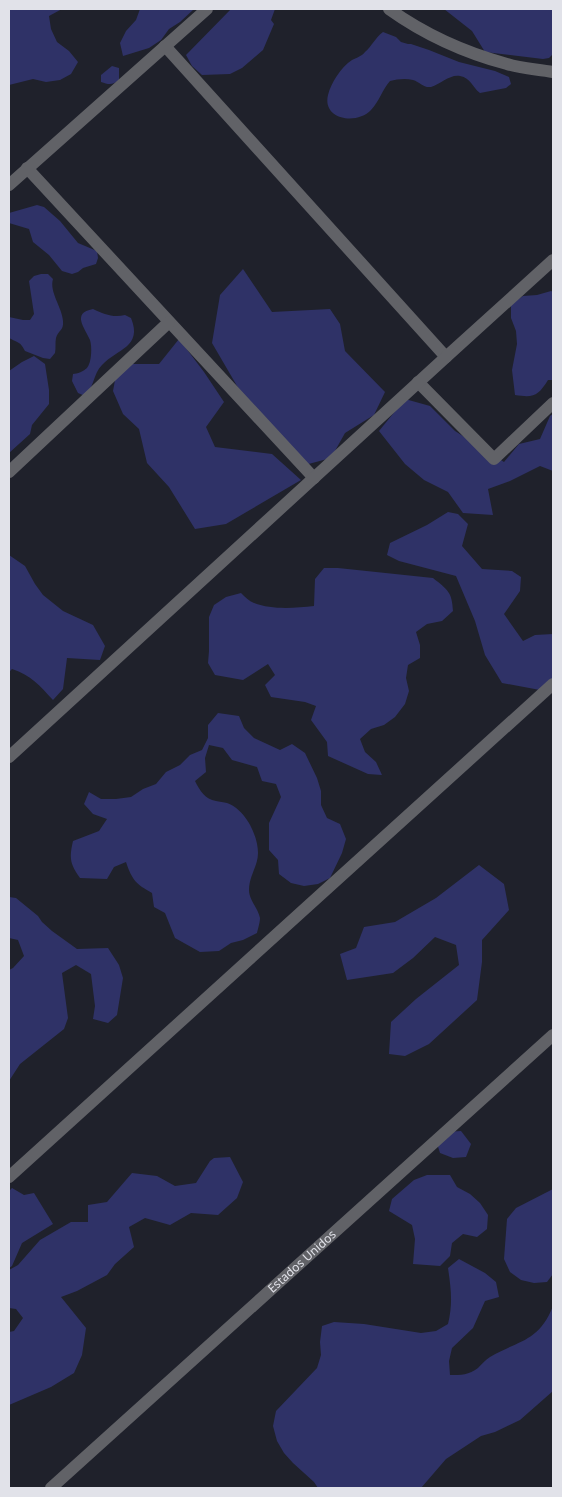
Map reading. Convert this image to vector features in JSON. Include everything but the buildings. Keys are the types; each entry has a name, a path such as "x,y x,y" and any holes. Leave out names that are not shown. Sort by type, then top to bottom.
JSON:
{"street":[{"path":"9,185 207,9"},
{"path":"389,9 406,21 457,46 508,65 553,72"},
{"path":"165,46 446,357"},
{"path":"27,168 314,478"},
{"path":"9,757 553,260"},
{"path":"9,472 169,322"},
{"path":"418,382 494,459 553,403"},
{"path":"9,1177 553,684"},
{"name":"Estados Unidos","path":"51,1488 553,1035"}],"shaded area":[{"path":"9,9 62,9 49,16 51,29 57,42 69,51 78,62 71,74 60,80 46,82 33,79 9,85"},
{"path":"140,9 194,9 169,29 161,40 149,48 123,56 120,43 126,31 136,20"},
{"path":"231,9 275,9 271,20 274,24 263,50 242,68 230,74 202,75 192,66 186,55"},
{"path":"444,9 553,9 553,54 549,58 543,59 485,52 472,31"},
{"path":"383,32 396,37 401,42 429,50 459,62 495,71 509,77 511,84 506,88 480,93 469,81 460,76 449,78 431,87 426,87 410,79 390,81 374,107 365,115 358,118 342,118 335,115 330,110 328,103 329,90 334,80 344,67 364,53"},
{"path":"112,66 119,68 119,80 111,84 101,82 101,75"},
{"path":"37,205 44,207 60,221 78,243 97,251 98,258 96,264 72,274 62,271 49,255 33,242 29,229 9,223 9,213"},
{"path":"243,269 272,312 330,309 340,324 345,351 385,392 374,415 345,433 331,458 301,466 240,391 212,343 220,295"},
{"path":"48,274 53,279 54,294 63,321 63,327 56,338 55,353 50,359 25,351 20,344 9,338 9,317 30,320 34,314 29,281 34,276"},
{"path":"553,292 553,380 548,380 535,395 515,395 512,370 517,344 516,331 511,318 511,304 523,296"},
{"path":"93,309 109,315 125,315 131,318 134,335 127,346 102,365 85,396 78,393 72,381 73,374 86,369 90,362 91,343 81,322 81,317 86,311"},
{"path":"179,339 224,402 206,427 215,447 272,454 301,480 226,524 195,529 169,487 147,463 139,429 123,414 113,391 118,364 159,364"},
{"path":"34,356 45,364 49,404 32,425 30,434 9,453 9,371"},
{"path":"405,399 430,406 455,431 504,462 519,444 540,439 550,416 553,414 553,471 540,466 510,481 488,489 493,515 463,513 448,492 424,480 405,464 379,431"},
{"path":"448,512 458,514 468,524 462,546 482,569 512,571 521,577 520,591 504,614 523,641 535,635 553,634 553,682 540,690 502,683 485,655 475,621 456,576 399,561 387,555 390,543 427,525"},
{"path":"9,555 25,566 43,595 63,611 93,625 105,646 100,660 67,658 63,689 53,700 30,678 19,671 12,669 9,672"},
{"path":"324,568 433,578 446,589 452,600 453,611 442,621 427,624 416,632 420,645 420,658 408,665 406,678 409,691 405,704 395,717 384,725 371,729 360,739 365,752 376,762 382,775 368,774 328,756 327,742 311,720 316,706 305,702 271,697 265,685 275,675 268,664 243,680 215,675 208,663 209,617 214,605 226,597 241,593 252,602 268,607 314,606 315,579"},
{"path":"218,713 239,716 244,728 254,738 280,750 292,744 305,753 317,778 321,791 321,805 327,818 340,824 346,839 342,853 330,878 318,884 304,886 291,883 279,874 278,860 269,850 269,823 281,797 276,784 262,781 257,767 232,760 223,748 209,745 205,758 206,772 195,781 206,796 227,803 239,811 253,831 258,853 249,890 250,897 260,918 257,933 243,940 231,943 219,951 200,952 175,938 165,913 154,907 152,893 135,881 126,862 114,867 107,879 80,878 72,865 71,852 73,841 99,831 107,819 93,814 84,804 89,792 101,799 116,799 131,797 143,789 156,784 166,772 180,765 190,755 202,750 208,738 208,725"},
{"path":"479,865 504,884 509,910 482,940 482,962 477,1000 429,1044 405,1056 389,1054 391,1022 416,999 459,965 456,945 435,937 413,958 393,973 347,980 340,954 356,948 364,927 395,922 436,898"},
{"path":"9,897 16,898 38,916 52,931 77,949 108,948 119,965 123,978 117,1015 108,1023 93,1019 95,1006 91,974 76,965 62,973 68,1018 64,1029 20,1064 9,1081 9,970 24,956 18,940 9,938"},
{"path":"461,1131 471,1144 466,1157 453,1158 440,1153 436,1140 446,1132"},
{"path":"230,1157 243,1182 237,1198 218,1215 191,1213 170,1225 145,1218 129,1227 134,1247 115,1264 107,1275 61,1297 86,1328 82,1355 74,1373 51,1387 9,1405 9,1332 14,1331 23,1318 16,1309 9,1308 9,1270 18,1265 40,1240 71,1222 88,1222 88,1205 107,1202 132,1173 157,1176 175,1186 196,1183 210,1161 214,1158"},
{"path":"427,1175 450,1175 457,1187 470,1194 480,1203 488,1215 487,1229 477,1237 463,1234 452,1243 450,1256 440,1266 413,1264 415,1239 412,1225 389,1211 392,1199 414,1180"},
{"path":"12,1188 24,1195 34,1193 53,1224 22,1243 12,1266 9,1268 9,1191"},
{"path":"553,1189 553,1274 547,1282 534,1283 521,1280 510,1272 504,1259 507,1219 516,1208"},
{"path":"459,1259 485,1273 496,1282 499,1297 485,1301 473,1328 452,1348 449,1361 450,1375 461,1375 471,1372 500,1351 527,1339 541,1327 553,1306 553,1391 520,1420 495,1432 481,1436 446,1459 421,1488 318,1488 284,1453 277,1441 273,1426 276,1411 317,1368 321,1355 322,1326 334,1322 364,1324 421,1333 436,1331 448,1324 451,1296 448,1268"}]}
